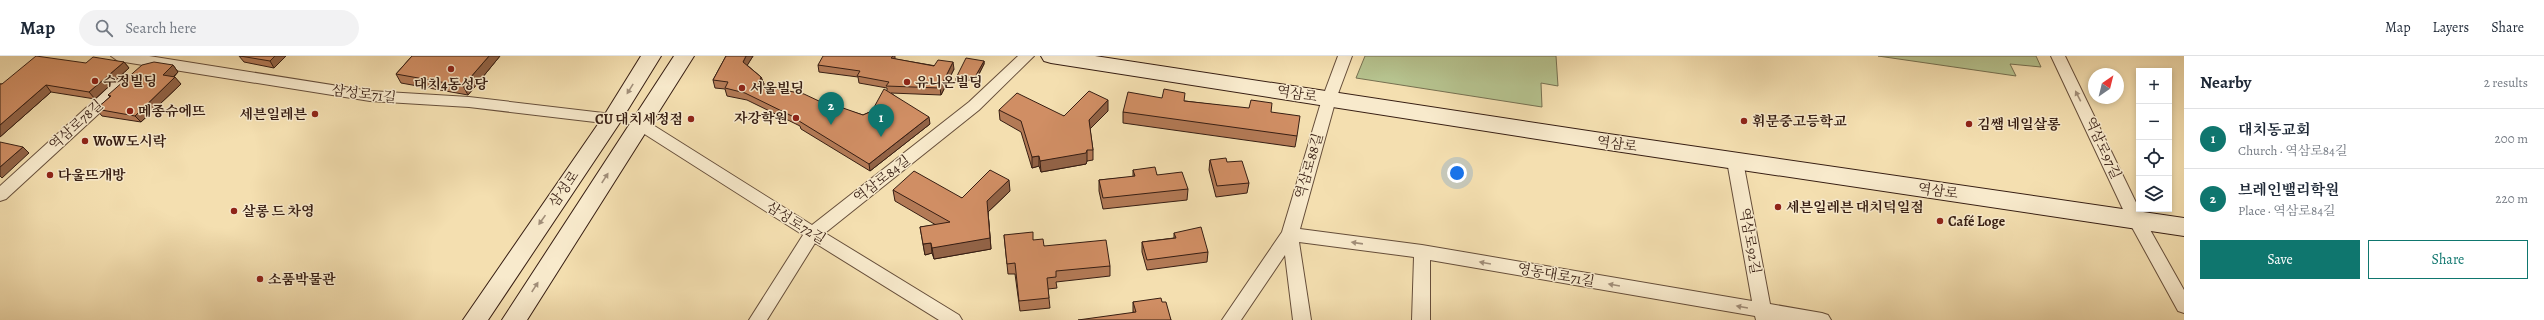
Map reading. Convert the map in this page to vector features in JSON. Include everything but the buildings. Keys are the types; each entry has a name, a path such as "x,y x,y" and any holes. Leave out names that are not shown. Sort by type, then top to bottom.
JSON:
{"main road":[{"name":"삼성로","path":"475,320 612,119 651,56"},
{"name":"삼성로","path":"514,320 684,56"},
{"name":"역삼로","path":"1051,56 1736,161 2184,227"}],"street":[{"name":"삼성로71길","path":"118,56 150,58 370,96 469,102 557,111 612,119"},
{"name":"역삼로84길","path":"758,320 813,233 974,106 1027,56"},
{"name":"역삼로88길","path":"1231,320 1290,234 1329,99 1345,56"},
{"name":"역삼로97길","path":"2058,56 2136,220 2184,306"},
{"name":"역삼로78길","path":"0,195 150,58"},
{"name":"삼성로72길","path":"640,124 953,320"},
{"name":"역삼로92길","path":"1736,161 1763,315"},
{"name":"역삼로88길","path":"1290,234 1302,320"},
{"name":"영동대로71길","path":"1290,234 1422,252 1763,315 1822,320"},
{"path":"1421,320 1422,252"}],"green space":[{"path":"1365,56 1556,56 1558,86 1541,83 1542,107 1356,78"},
{"path":"1878,56 2036,56 2041,67 2010,64 2016,76"}],"place":[{"name":"대치4동성당","path":"451,69"},
{"name":"수정빌딩","path":"95,81"},
{"name":"유니온빌딩","path":"907,82"},
{"name":"서울빌딩","path":"742,88"},
{"name":"메종슈에뜨","path":"130,111"},
{"name":"세븐일레븐","path":"315,114"},
{"name":"자강학원","path":"796,118"},
{"name":"CU 대치세정점","path":"691,119"},
{"name":"휘문중고등학교","path":"1744,121"},
{"name":"김쌤 네일살롱","path":"1969,124"},
{"name":"브레인밸리학원","path":"831,125"},
{"name":"대치동교회","path":"881,137"},
{"name":"WoW도시락","path":"85,141"},
{"name":"다울뜨개방","path":"50,175"},
{"name":"세븐일레븐 대치덕일점","path":"1778,207"},
{"name":"살롱 드 차영","path":"234,211"},
{"name":"Café Loge","path":"1940,221"},
{"name":"소품박물관","path":"260,279"}]}
